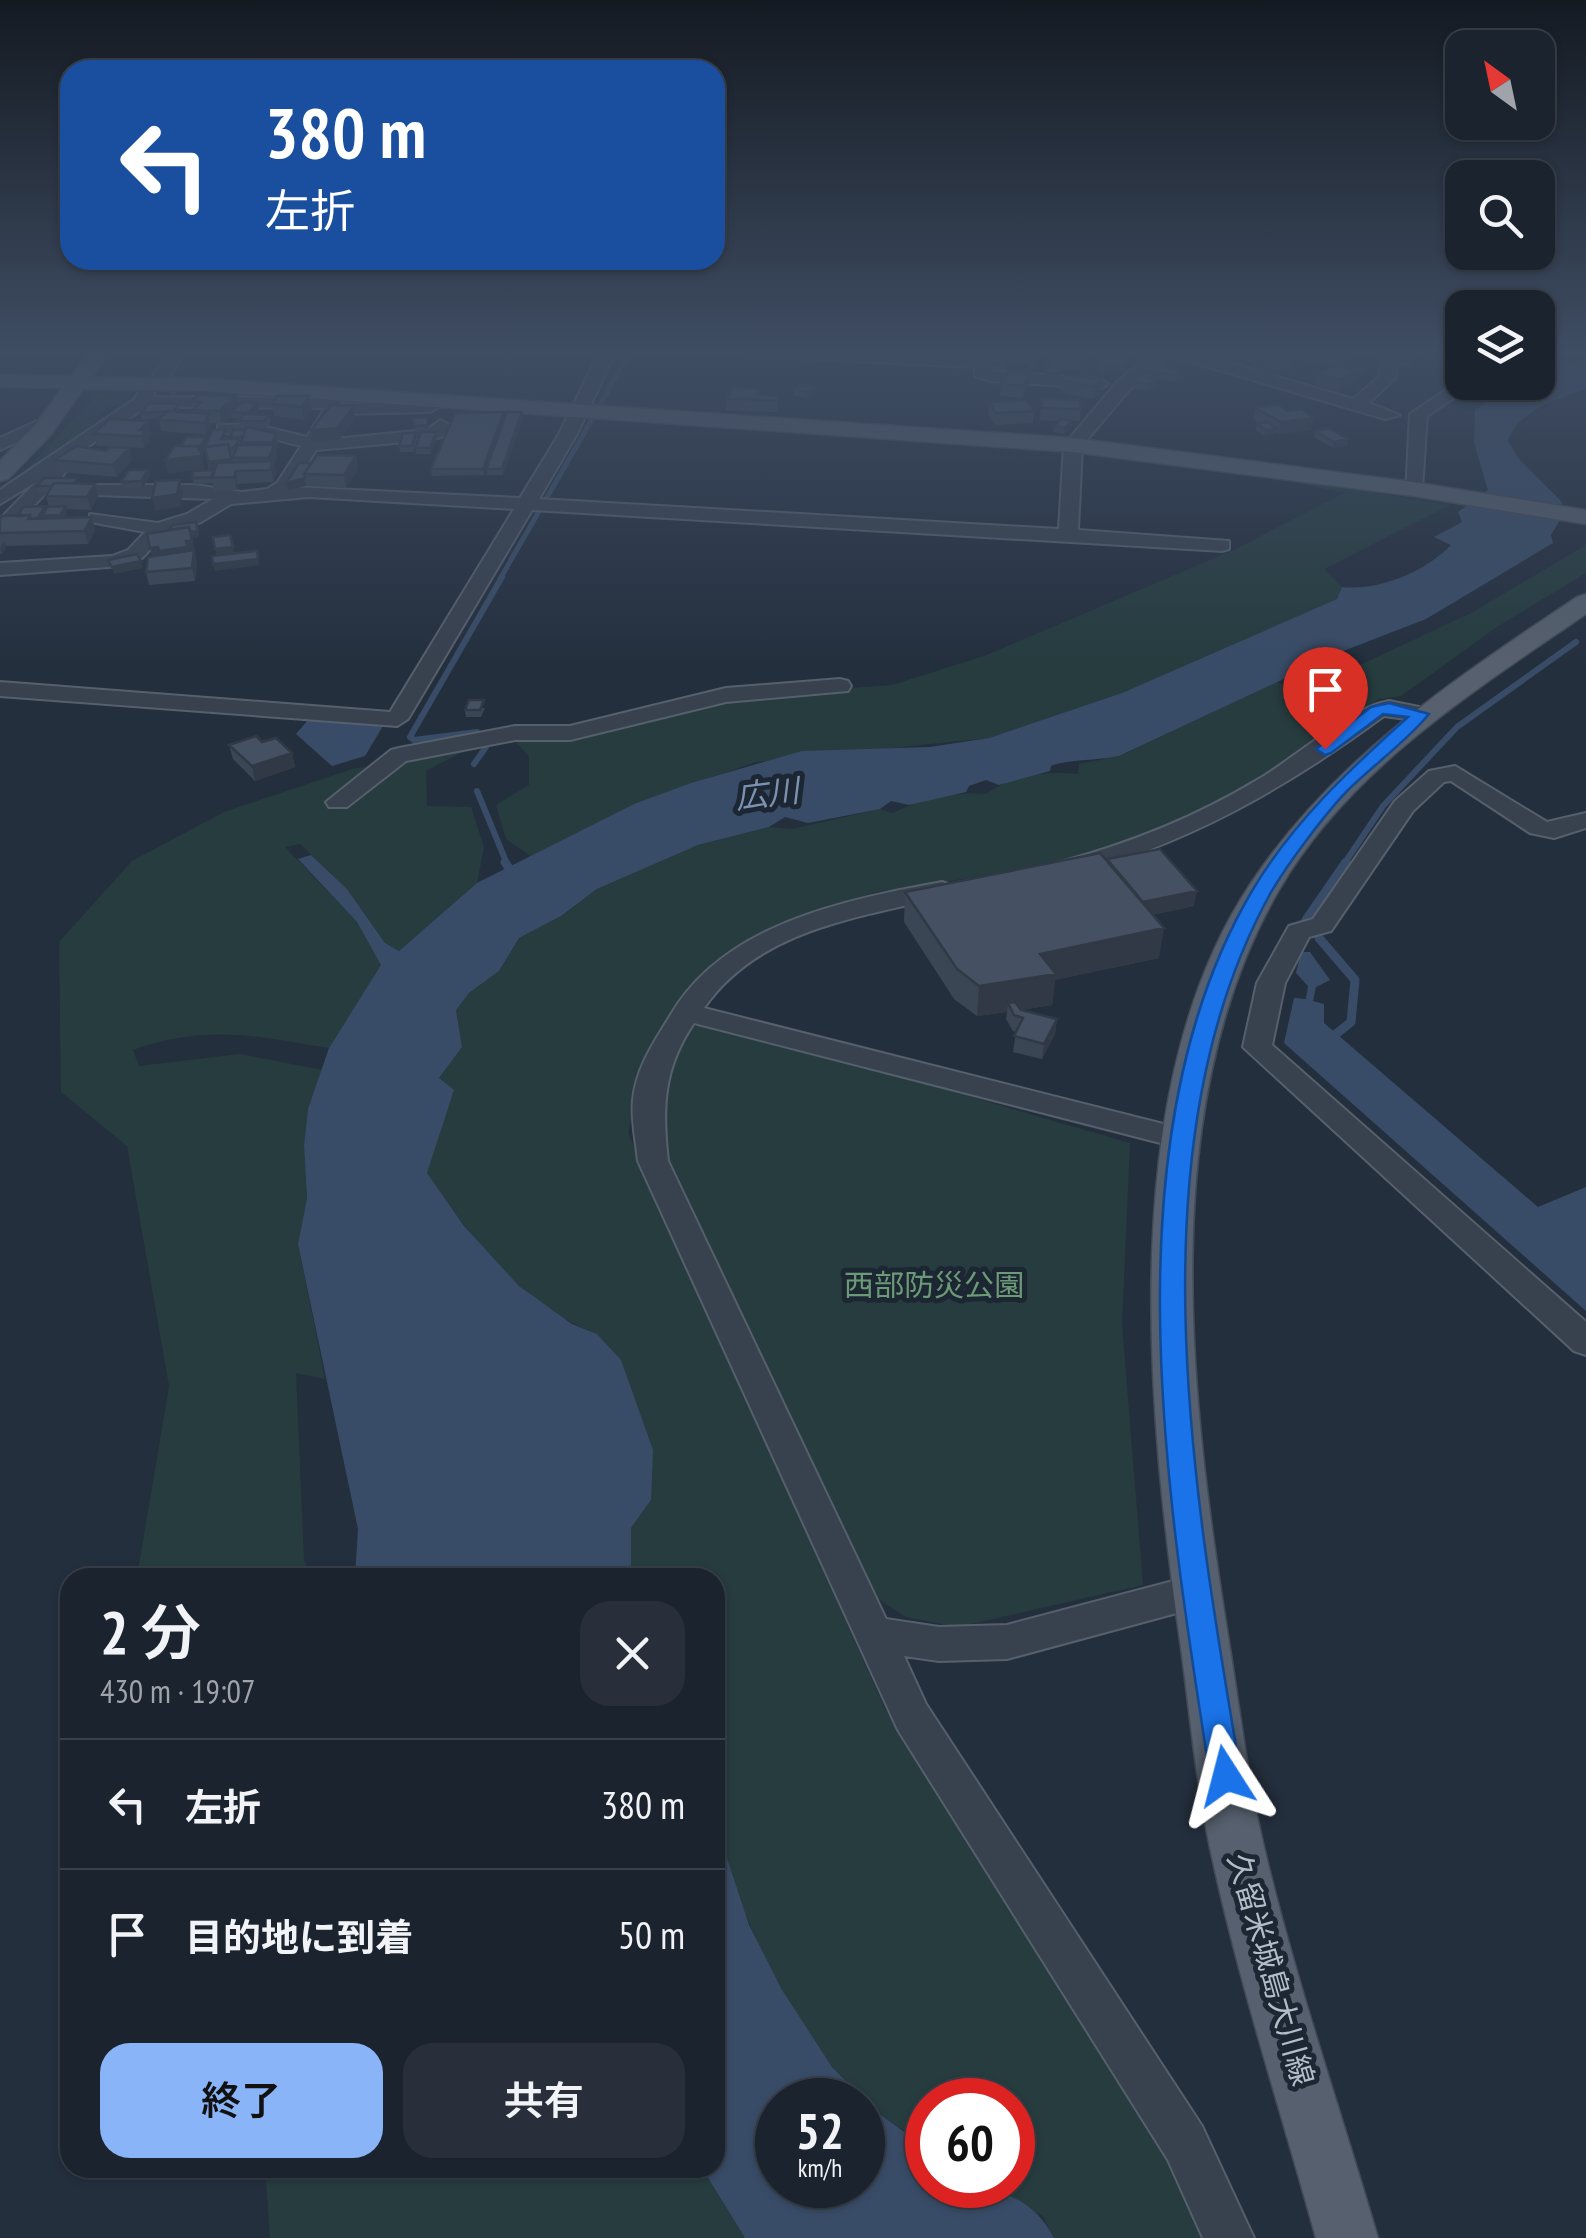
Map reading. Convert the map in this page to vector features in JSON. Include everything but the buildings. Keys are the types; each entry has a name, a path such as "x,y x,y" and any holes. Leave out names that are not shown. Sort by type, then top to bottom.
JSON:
{"main road":[{"path":"0,474 17,455"},
{"path":"1159,455 1586,517"},
{"name":"久留米城島大川線","path":"1347,2238 1237,1849 1196,1592 1175,1366 1180,1138 1198,1054 1221,978 1262,891 1338,790 1421,714 1586,602"}],"street":[{"path":"0,498 62,455"},
{"path":"0,530 52,474 77,455"},
{"path":"274,493 284,487 303,455"},
{"path":"399,756 380,750 556,455"},
{"path":"1068,534 1072,455"},
{"path":"1415,455 1418,490"},
{"path":"96,489 236,496 356,492 1222,545"},
{"path":"97,518 159,529 194,518 236,496"},
{"path":"0,569 115,562 136,554 159,529"},
{"path":"338,802 399,756 515,733 570,732 749,691 840,686"},
{"path":"0,689 397,720"},
{"path":"1049,872 1102,860 1194,827 1263,790 1378,710 1389,708 1421,714"},
{"path":"1586,820 1554,831 1539,828 1455,773 1437,776 1404,806 1322,925 1298,932 1271,983 1257,1047 1586,1342"},
{"path":"971,885 874,902 795,926 710,979 685,1012 660,1057 648,1098 654,1161 789,1460 876,1634 912,1718 1185,2143 1229,2238"},
{"path":"685,1012 1180,1138"},
{"path":"876,1634 939,1644 1007,1642 1196,1592"}],"green space":[{"path":"40,455 55,455 19,478"},
{"path":"1247,472 1450,505 1324,569 1342,587 1337,599 1122,693 989,738 756,762 634,804 532,857 506,839 496,805 529,785 529,756 515,741 568,739 736,696 892,685 984,656 1236,549 1344,493"},
{"path":"1586,545 1586,573 1497,627 1401,696 1378,699 1296,763 1181,823 1064,864 876,892 784,922 702,975 647,1053 628,1133 885,1709 1176,2159 1210,2238 1054,2238 1043,2216 1028,2208 1035,2208 1035,2078 905,2078 905,2132 885,2117 885,2078 843,2078 818,2049 767,1963 725,1853 725,1568 631,1568 631,1528 651,1500 597,1334 545,1306 521,1287 461,1222 427,1173 436,1141 439,1078 462,1047 456,1010 469,993 499,971 519,938 561,916 597,889 698,845 769,827 792,829 880,809 892,813 950,795 986,794 1007,782 1030,776 1078,774 1079,764 1120,756 1277,682 1288,686 1283,701 1473,612"},
{"path":"464,751 426,771 427,806 471,807 484,847 477,883 399,951 385,943 347,889 300,844 285,847 357,922 382,965 329,1048 207,1035 133,1050 139,1066 240,1054 323,1070 308,1110 304,1146 307,1198 298,1244 325,1379 296,1373 304,1560 308,1568 139,1568 169,1386 127,1146 61,1092 59,942 132,861 224,812 352,769"},
{"name":"西部防災公園","path":"700,1026 889,1073 1130,1143 1122,1324 1143,1585 958,1627 906,1617 869,1593 671,1174 663,1131 663,1099 686,1028"},
{"path":"266,2178 708,2178 745,2238 270,2238"}],"water":[{"name":"広川","path":"1478,455 1517,455 1562,502 1560,520 1551,535 1553,543 1426,619 1346,650 1119,756 1056,764 1050,771 999,785 986,780 969,786 966,792 909,805 891,801 880,809 808,823 785,817 769,827 698,845 597,889 561,916 519,938 499,971 469,993 456,1010 462,1047 439,1078 454,1090 427,1173 464,1226 519,1286 572,1324 597,1334 621,1360 653,1450 651,1500 631,1528 631,1568 356,1568 358,1529 298,1244 307,1198 304,1146 308,1109 329,1048 381,965 357,922 298,859 311,855 347,889 385,943 399,951 477,883 634,804 802,751 930,747 989,738 1122,693 1337,599 1342,587 1386,583 1428,564 1451,545 1434,537 1462,522 1458,512 1488,490"},
{"path":"308,720 383,726 365,756 332,766 296,734"},
{"path":"1301,952 1310,952 1330,980 1316,987 1313,1001 1324,1004 1324,1023 1538,1207 1586,1187 1586,1311 1284,1043 1294,998 1306,999 1308,986 1296,973"},
{"path":"725,1852 749,1925 782,1990 843,2078 755,2078 755,2208 885,2208 885,2118 905,2133 905,2208 1030,2208 1054,2238 745,2238 708,2178 725,2178"}],"waterway":[{"path":"500,579 571,455"},
{"path":"474,764 486,747 477,732 414,740 410,737 502,577"},
{"path":"1344,864 1383,806 1457,727 1576,642"},
{"path":"477,791 507,864"},
{"path":"505,862 513,875"},
{"path":"1306,920 1346,862"},
{"path":"1319,938 1355,980 1351,1022 1336,1034"}],"route":[{"path":"1226,1776 1196,1592 1175,1366 1180,1138 1198,1054 1221,978 1262,891 1338,790 1421,714 1389,708 1378,710 1325,749"}]}
